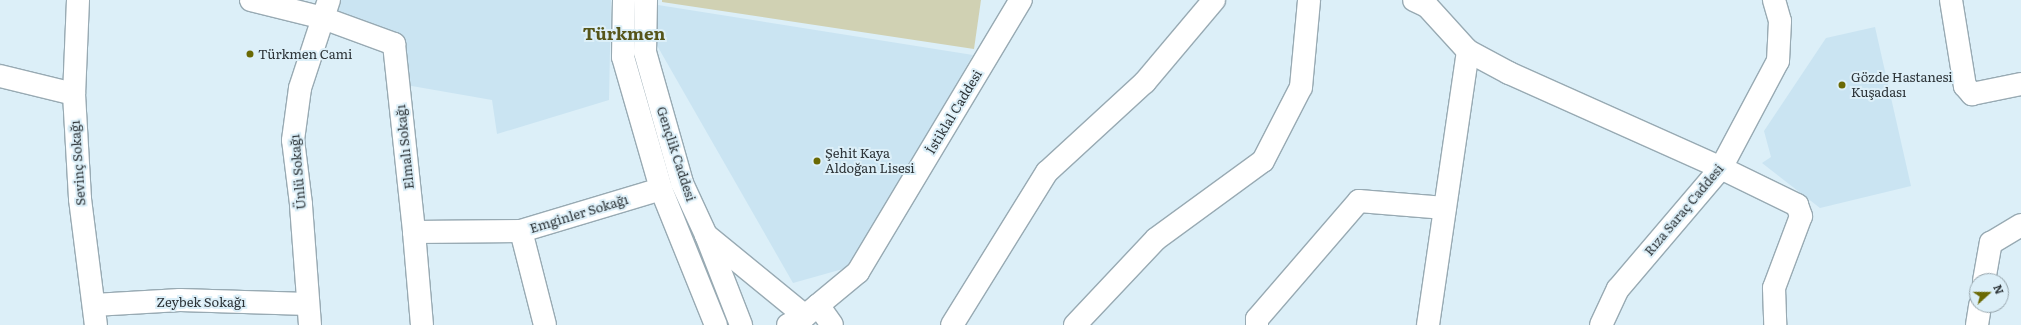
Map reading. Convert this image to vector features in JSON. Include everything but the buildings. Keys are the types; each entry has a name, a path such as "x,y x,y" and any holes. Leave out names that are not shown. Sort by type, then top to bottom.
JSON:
{"street":[{"name":"Sevinç Sokağı","path":"78,0 74,94 80,199 95,315"},
{"path":"251,0 326,9"},
{"name":"Gençlik Caddesi","path":"624,0 623,57 661,189 716,325"},
{"name":"Gençlik Caddesi","path":"646,0 645,52 682,183 706,235 741,325"},
{"name":"İstiklal Caddesi","path":"804,315 858,272 1021,0"},
{"path":"952,325 1046,172 1145,82 1214,0"},
{"path":"1076,325 1156,239 1263,161 1301,87 1310,0"},
{"path":"1414,0 1427,6 1468,51 1509,73 1722,168 1797,206 1801,216 1774,288 1775,325"},
{"name":"Rıza Saraç Caddesi","path":"1601,325 1618,289 1722,168 1778,61 1780,21 1774,0"},
{"path":"1951,0 1965,86 1972,94 2021,84"},
{"name":"Elmalı Sokağı","path":"326,9 394,44 414,232 422,325"},
{"name":"Ünlü Sokağı","path":"310,325 301,204 293,140 300,88 326,9"},
{"path":"1428,325 1468,51"},
{"path":"0,76 74,94"},
{"name":"Emginler Sokağı","path":"544,325 520,231 661,189"},
{"path":"1257,325 1257,319 1359,201 1445,208"},
{"path":"1985,273 1991,243 2021,225"},
{"path":"414,232 520,231"},
{"path":"706,235 804,315 832,325"},
{"name":"Zeybek Sokağı","path":"95,315 180,300 308,304"},
{"path":"1977,325 1979,313"}],"shaded area":[{"path":"339,0 611,0 609,100 497,134 492,100 406,85 403,40 335,11"},
{"name":"Şehit Kaya Aldoğan Lisesi","path":"658,5 973,55 850,267 793,283 655,42"},
{"name":"Gözde Hastanesi Kuşadası","path":"1875,27 1911,186 1820,208 1762,163 1771,157 1764,131 1826,38"}],"green space":[{"path":"662,0 981,0 974,49 662,2"}],"place":[{"name":"Türkmen Cami","path":"250,54"},
{"name":"Gözde Hastanesi Kuşadası","path":"1842,85"},
{"name":"Şehit Kaya Aldoğan Lisesi","path":"817,161"}],"district":[{"name":"Türkmen","path":"624,33"}]}
